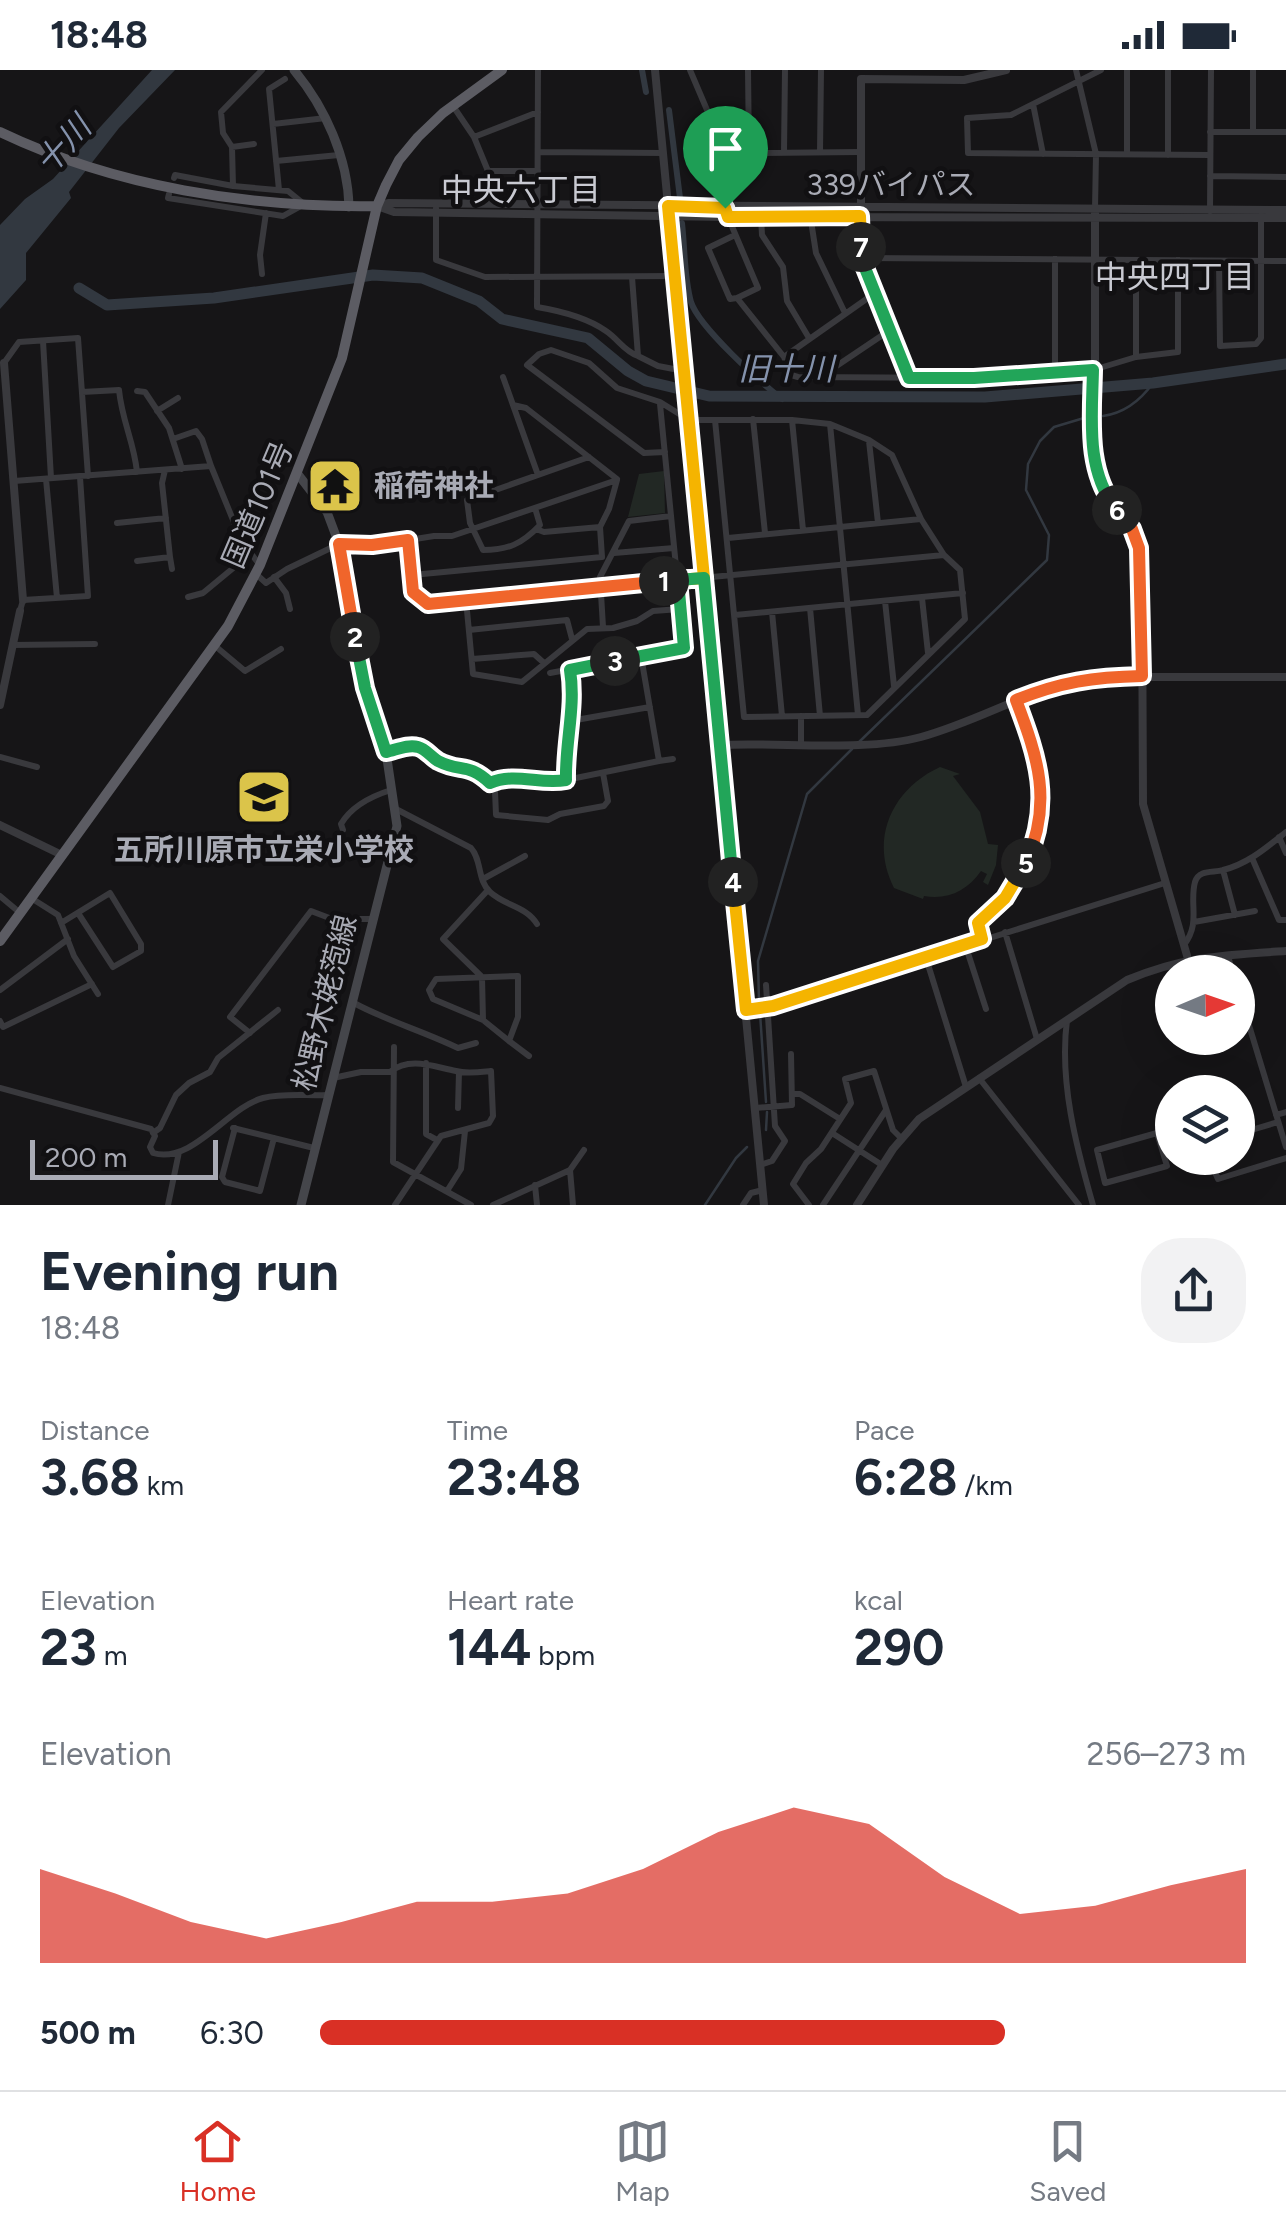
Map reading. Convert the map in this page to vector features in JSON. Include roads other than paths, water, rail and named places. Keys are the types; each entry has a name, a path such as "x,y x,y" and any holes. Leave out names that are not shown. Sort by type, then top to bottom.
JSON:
{"highway":[{"name":"国道101号","path":"0,941 248,592 342,358 377,206 400,160 418,137 453,106 502,70"},
{"path":"0,132 142,180 210,194 304,205 377,206"}],"main road":[{"path":"294,70 312,91 326,118 347,179 349,207"},
{"name":"松野木姥萢線","path":"297,473 326,512 339,544 365,688 386,752 396,809 396,839 372,919 301,1205"}],"street":[{"path":"233,186 232,147 222,133 222,112 262,70"},
{"path":"538,70 538,307 580,318 607,332 629,353 684,374"},
{"path":"655,70 764,1205"},
{"path":"690,70 713,124 716,166 726,212 758,288 730,299 708,248 735,236"},
{"path":"748,70 749,153 860,152"},
{"path":"784,152 785,70"},
{"path":"820,152 821,70"},
{"path":"909,378 861,258 860,74 964,75 1006,70"},
{"path":"1076,70 1096,154 1095,468 1132,529 1139,548 1142,794 1187,955"},
{"path":"1101,70 1011,115 967,118 968,154 1210,155"},
{"path":"1127,70 1127,154"},
{"path":"1168,70 1168,155"},
{"path":"1210,213 1211,70"},
{"path":"1253,70 1253,132"},
{"path":"279,190 269,89 285,78"},
{"path":"1033,104 1044,154"},
{"path":"453,106 474,137 488,170 538,171"},
{"path":"474,137 538,112"},
{"path":"272,124 326,118"},
{"path":"1210,132 1286,132"},
{"path":"232,147 254,144"},
{"path":"538,152 663,153"},
{"path":"276,162 339,156"},
{"path":"169,194 168,198 283,216 304,205 288,191 175,175 174,178"},
{"path":"1210,176 1286,177"},
{"name":"339バイパス","path":"377,206 1095,214 1261,214 1286,210"},
{"path":"436,208 436,260 473,276 675,276"},
{"path":"726,212 761,216 810,212 816,253 845,313"},
{"path":"262,274 266,213"},
{"path":"1219,261 1220,346 1256,344 1261,338 1261,214 1286,218"},
{"path":"761,216 762,234 783,267 787,301 809,338"},
{"path":"861,258 1286,261"},
{"path":"1055,260 1055,373"},
{"path":"1136,260 1136,357"},
{"path":"737,298 784,357 791,374 832,378 974,378 1093,372 1136,357 1178,352 1178,260"},
{"path":"632,277 638,356"},
{"path":"784,357 875,293"},
{"path":"832,378 836,368 890,330"},
{"path":"0,705 4,657 12,645 23,600 2,365 19,342 78,338 88,596 23,600"},
{"path":"43,341 57,598"},
{"path":"664,452 644,453 526,366 546,350 575,356 590,363 617,388 660,402 689,420 753,419 792,420 830,424 869,440 892,455 921,519 960,570 965,619 867,715 744,717 715,420"},
{"path":"503,378 538,475"},
{"path":"82,392 119,390 122,421 135,448 137,472"},
{"path":"136,391 145,392 157,411 182,469"},
{"path":"157,411 178,398"},
{"path":"550,673 684,648 660,402"},
{"path":"513,405 526,408 617,480"},
{"path":"753,419 764,534"},
{"path":"792,420 803,530"},
{"path":"830,424 858,716"},
{"path":"172,440 196,431 202,439 250,555 266,582 339,544 372,545 452,536 617,480"},
{"path":"869,440 878,523"},
{"path":"535,508 540,522 536,529 509,549 483,550 470,523 467,500 589,457"},
{"path":"14,481 211,466"},
{"path":"165,470 162,483 172,569"},
{"path":"412,575 602,557 600,527 610,510 617,480"},
{"path":"603,627 600,577 629,521 671,516"},
{"path":"117,524 166,518"},
{"path":"728,538 921,519"},
{"path":"536,529 544,532 600,527"},
{"path":"408,540 413,592 427,604 944,554"},
{"path":"613,554 674,548"},
{"path":"188,597 203,593 250,555"},
{"path":"137,561 170,557"},
{"path":"274,577 286,593 290,609"},
{"path":"735,615 963,593"},
{"path":"922,598 928,654"},
{"path":"466,600 475,675 522,682 587,629 625,625 652,611 680,609"},
{"path":"884,601 894,687"},
{"path":"810,608 820,716"},
{"path":"772,612 782,716"},
{"path":"469,630 567,620 572,638"},
{"path":"12,645 95,644"},
{"path":"214,644 245,671 281,649"},
{"path":"472,659 534,654 544,663"},
{"path":"642,656 660,761"},
{"path":"566,780 574,695 570,670"},
{"path":"720,744 873,743 923,736 1060,683 1089,678 1286,677"},
{"path":"982,939 978,923 1005,898 1024,868 1040,818 1039,768 1016,700"},
{"path":"570,721 650,707"},
{"path":"801,744 802,716"},
{"path":"386,752 412,746 422,748 452,767 475,770 495,791 494,810 498,816 548,820 604,806 608,800 604,773"},
{"path":"0,757 36,767"},
{"path":"490,783 504,776 550,783 674,759"},
{"path":"343,830 341,824 347,813 392,790"},
{"path":"396,809 476,852 488,890 531,914 537,924"},
{"path":"0,825 62,855"},
{"path":"1184,945 1194,922 1195,881 1209,872 1252,858 1283,835 1286,852"},
{"path":"482,880 525,856"},
{"path":"1252,858 1278,920 1286,920"},
{"path":"1224,870 1235,915"},
{"path":"746,1010 767,1007 1165,882"},
{"path":"483,1020 482,977 444,939 488,890"},
{"path":"61,923 110,893 141,944 141,951 113,967 78,913"},
{"path":"0,896 20,913"},
{"path":"31,898 58,915 98,994"},
{"path":"250,1033 230,1017 310,911 332,918 372,919"},
{"path":"1194,922 1255,911"},
{"path":"1006,932 1037,1039"},
{"path":"0,990 68,939"},
{"path":"965,944 986,1009"},
{"path":"1228,955 1286,951"},
{"path":"926,958 966,1087"},
{"path":"857,1205 901,1138 919,1119 1067,1018 1127,980 1155,968"},
{"path":"509,1041 518,1016 518,976 436,979 428,990 433,999 483,1020 509,1041 529,1056"},
{"path":"0,1021 3,1027 92,984"},
{"path":"760,1165 772,1161 784,1144 776,1130 766,986"},
{"path":"354,1002 386,1020 418,1029 458,1048 476,1043"},
{"path":"278,1010 218,1058 210,1072 176,1095 160,1128 153,1132 152,1153 162,1156 180,1151 265,1097 327,1096"},
{"path":"1067,1018 1064,1070 1093,1205"},
{"path":"1255,1046 1286,1147"},
{"path":"394,1047 393,1162 471,1205"},
{"path":"755,1108 791,1106 791,1054"},
{"path":"332,1078 390,1072 395,1066 426,1063 459,1072 491,1071 493,1116 488,1124 446,1134 437,1140 395,1205"},
{"path":"426,1063 426,1134 437,1140"},
{"path":"810,1205 793,1184 806,1163 822,1149 851,1101 844,1080 872,1071 893,1130 901,1138"},
{"path":"458,1108 459,1072"},
{"path":"980,1078 1079,1205"},
{"path":"0,1088 153,1132"},
{"path":"792,1094 800,1094 840,1119"},
{"path":"823,1205 886,1110"},
{"path":"1255,1127 1286,1112"},
{"path":"222,1124 314,1148"},
{"path":"235,1128 222,1176 226,1182 260,1191 274,1138"},
{"path":"447,1191 461,1168 465,1131"},
{"path":"832,1132 882,1165"},
{"path":"1157,1133 1169,1154 1167,1166 1106,1184 1096,1152 1157,1133"},
{"path":"493,1205 570,1170 584,1150"},
{"path":"168,1205 180,1151"},
{"path":"1255,1168 1286,1158"},
{"path":"570,1170 573,1205"},
{"path":"536,1186 538,1205"},
{"path":"743,1205 752,1192 763,1190"}],"waterway":[{"path":"642,70 646,92"},
{"path":"669,110 680,198"},
{"path":"682,223 687,283 696,313 731,354 782,399"},
{"name":"旧十川","path":"79,288 107,305 214,298 373,275 422,278 479,301 502,319 588,338 646,381 709,396 985,397 1153,383 1286,364"},
{"path":"1103,416 1131,405 1153,383"},
{"path":"858,743 1047,560 1049,535 1026,490 1028,464 1040,441 1054,427 1084,418"},
{"path":"759,1002 758,961 807,794 852,749"},
{"path":"760,1013 766,1102"},
{"path":"766,1130 767,1112"},
{"path":"705,1205 747,1147"}],"place":[{"name":"稲荷神社","path":"335,486"},
{"name":"五所川原市立栄小学校","path":"264,797"}],"district":[{"name":"中央六丁目","path":"521,190"},
{"name":"中央四丁目","path":"1175,277"}],"water label":[{"name":"十川","path":"63,145"}]}
